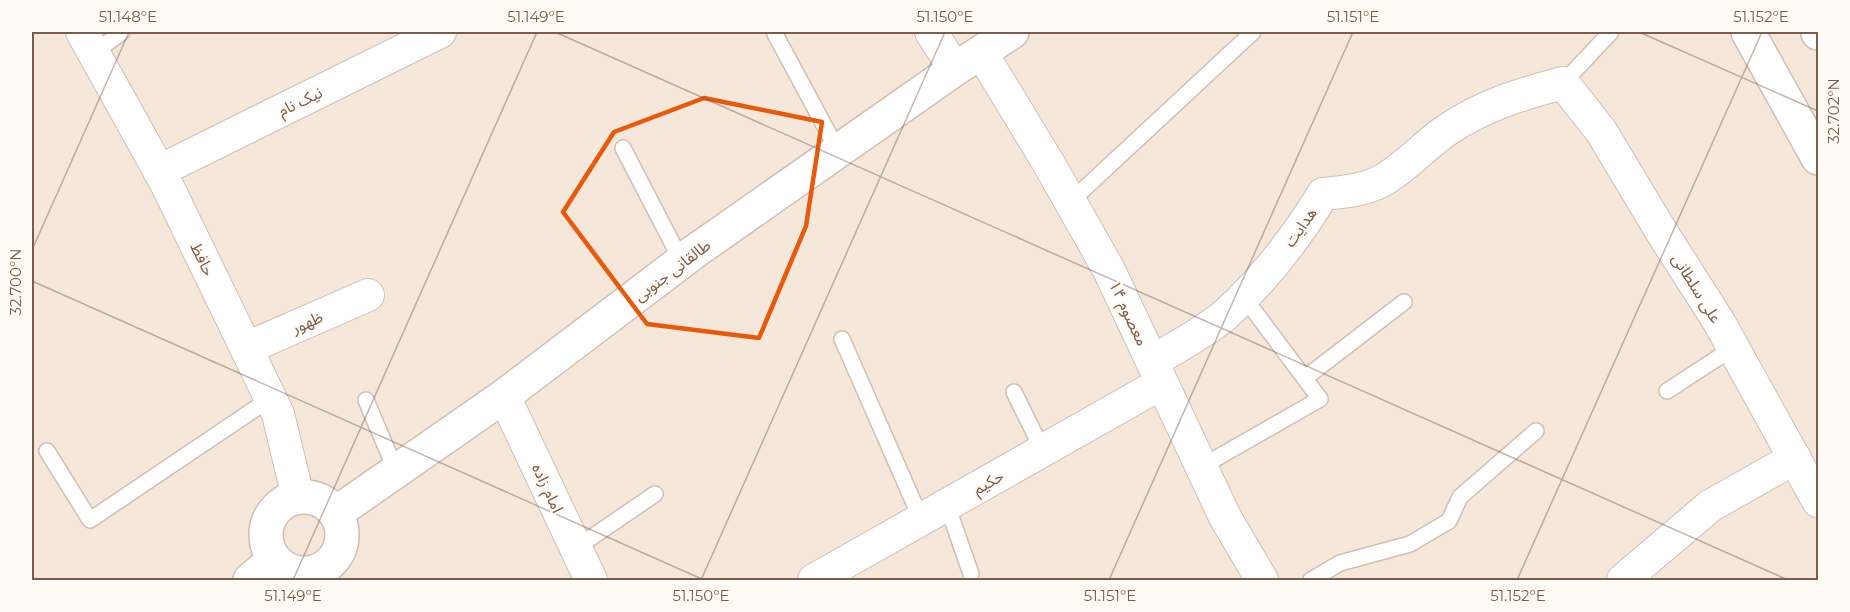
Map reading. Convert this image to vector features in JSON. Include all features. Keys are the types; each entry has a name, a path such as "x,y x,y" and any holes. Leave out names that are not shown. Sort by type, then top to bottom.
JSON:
{"street":[{"name":"نیک نام","path":"159,171 440,32"},
{"name":"۱۴ معصوم","path":"931,32 968,60 1070,202 1109,270 1225,518 1262,580"},
{"name":"طالقانی جنوبی","path":"336,513 504,396 682,262 838,151 1012,32"},
{"path":"1748,32 1818,158"},
{"name":"حافظ","path":"88,42 159,171 271,398 278,414 298,497"},
{"name":"هدایت","path":"1157,373 1224,316 1265,273 1302,229 1323,194 1350,192 1385,179 1448,130 1475,114 1510,97 1563,83"},
{"name":"علی سلطانی","path":"1563,83 1601,131 1734,348 1818,501"},
{"name":"ظهور","path":"247,348 368,295"},
{"name":"حکیم","path":"814,580 1043,451 1157,373"},
{"name":"امام زاده","path":"504,396 591,580"},
{"path":"1623,580 1710,506 1795,458"},
{"path":"298,497 319,499 336,513 343,538 333,561 322,569 286,574 268,550 265,538 270,516 277,507 287,500 298,497"}],"lane":[{"path":"88,42 122,32"},
{"path":"1070,202 1253,32"},
{"path":"1563,83 1611,32"},
{"path":"775,34 838,151"},
{"path":"623,148 682,262"},
{"path":"1201,467 1320,399 1243,296"},
{"path":"1305,378 1404,302"},
{"path":"842,339 934,512 971,574"},
{"path":"1667,391 1734,348"},
{"path":"1014,392 1043,451"},
{"path":"47,451 90,520 271,398"},
{"path":"366,400 396,471"},
{"path":"1311,580 1340,563 1410,544 1449,521 1460,497 1536,431"},
{"path":"576,548 655,494"}],"highlighted area":[{"path":"704,98 822,122 806,226 759,338 647,324 563,212 614,132"}],"shaded area":[{"path":"32,32 1818,32 1818,580 32,580"}]}
